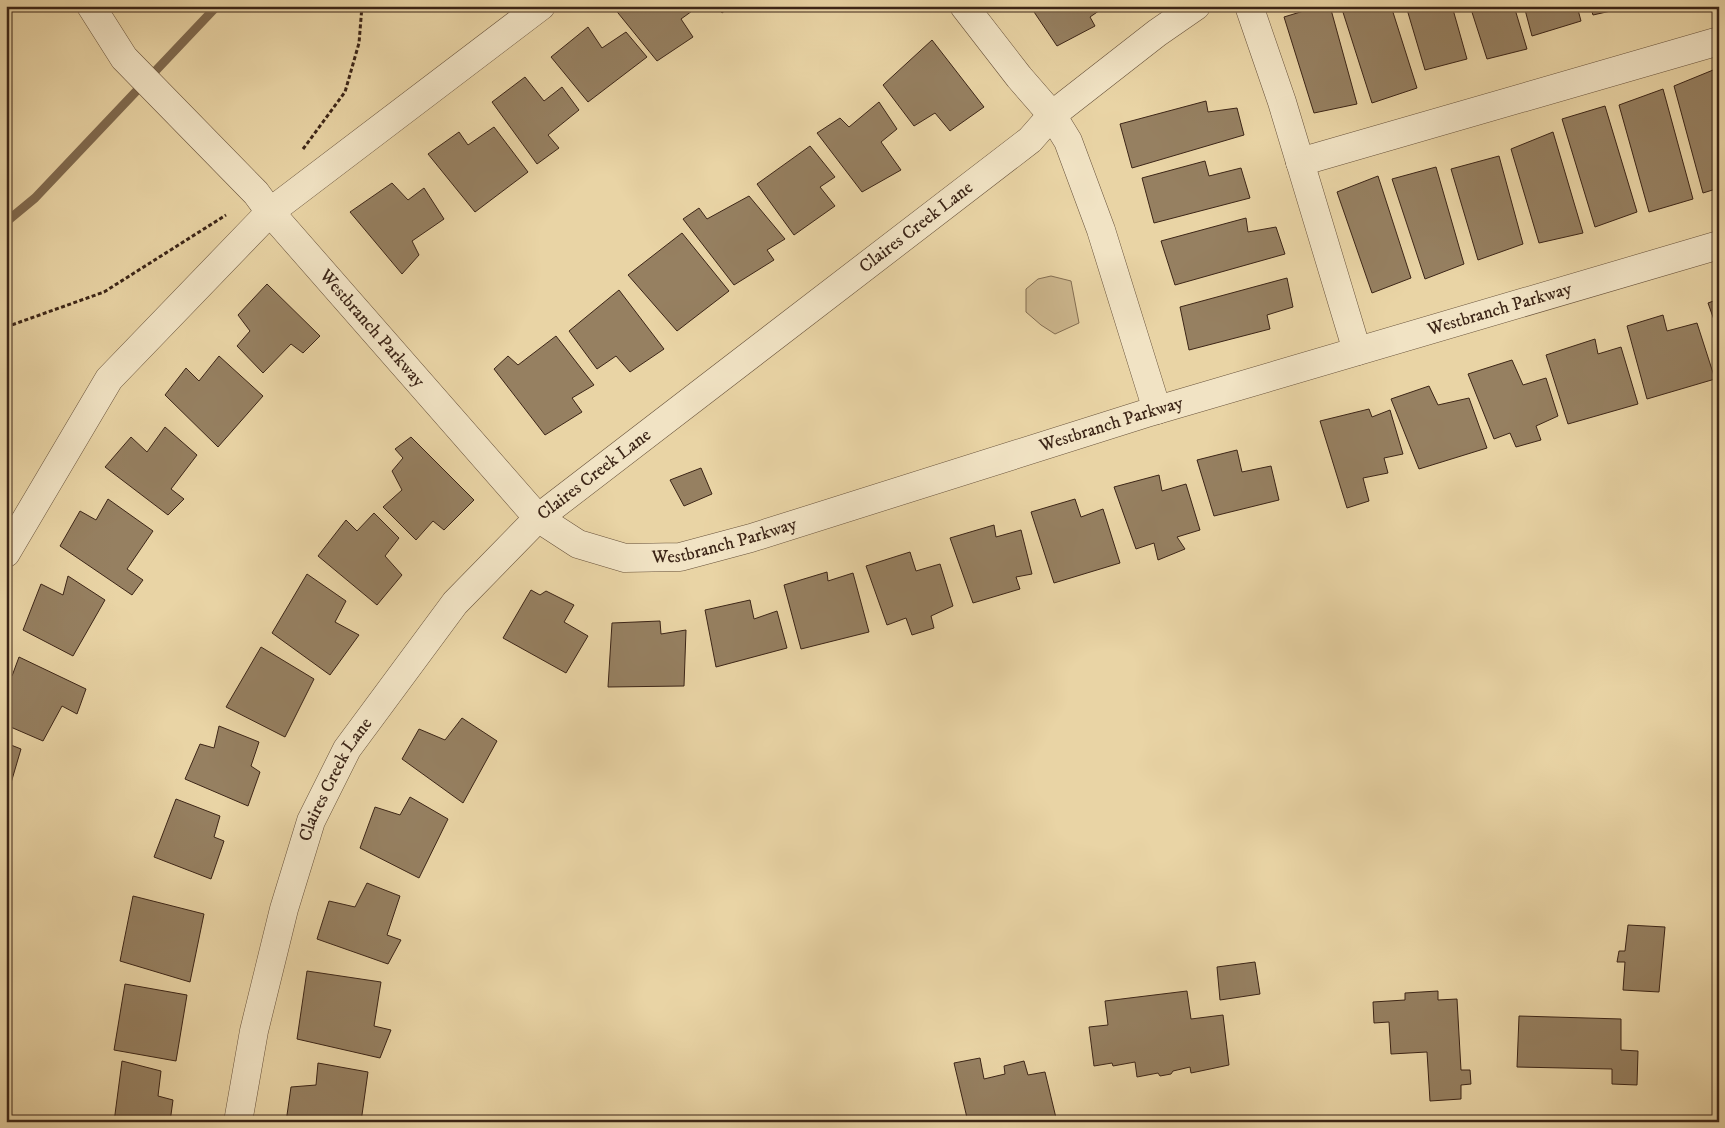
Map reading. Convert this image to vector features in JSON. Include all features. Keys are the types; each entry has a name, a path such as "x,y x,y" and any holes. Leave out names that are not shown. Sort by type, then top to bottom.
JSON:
{"street":[{"name":"Westbranch Parkway","path":"91,6 124,58 256,193 270,212 538,518 578,544 625,558 680,557 751,538 1157,410 1719,245"},
{"path":"6,554 109,379 270,212 540,6"},
{"path":"964,6 1019,77 1052,115 1068,141 1102,230 1157,410"},
{"name":"Claires Creek Lane","path":"238,1122 254,1031 284,909 310,821 347,749 454,603 538,518 1022,146 1052,115 1157,33 1196,6"},
{"path":"1249,6 1300,162 1357,351"},
{"path":"1300,162 1719,41"}],"shaded area":[{"path":"1051,276 1071,281 1079,323 1055,334 1026,312 1026,289 1038,279"}],"building":[{"path":"616,6 699,6 681,19 693,37 657,61 614,8"},
{"path":"717,6 731,6 722,13"},
{"path":"1030,6 1106,6 1090,17 1095,26 1057,46"},
{"path":"1320,6 1330,6 1357,104 1314,113 1284,17"},
{"path":"1341,6 1391,6 1417,88 1372,103"},
{"path":"1406,6 1452,6 1467,59 1425,70"},
{"path":"1470,6 1514,6 1527,49 1487,59"},
{"path":"1524,6 1577,6 1581,21 1532,36"},
{"path":"1590,6 1633,6 1593,15"},
{"path":"588,27 602,48 626,32 647,57 588,102 551,57"},
{"path":"932,40 984,107 950,131 935,113 914,126 883,85"},
{"path":"1718,68 1719,188 1703,193 1674,86"},
{"path":"525,77 544,101 562,87 579,110 548,135 559,148 537,164 492,102"},
{"path":"1663,89 1693,199 1649,212 1619,105"},
{"path":"1206,101 1208,112 1237,108 1244,135 1132,168 1120,124"},
{"path":"879,102 897,129 881,142 901,170 862,192 817,133 840,118 849,127"},
{"path":"1605,106 1637,212 1595,227 1562,119"},
{"path":"494,127 528,172 475,212 428,154 459,132 468,145"},
{"path":"1553,132 1583,233 1539,243 1511,149"},
{"path":"810,146 835,177 820,187 835,206 794,235 757,184"},
{"path":"1499,156 1523,244 1478,260 1451,169"},
{"path":"1205,161 1209,176 1241,168 1250,198 1154,223 1142,178"},
{"path":"1436,167 1464,264 1425,279 1392,179"},
{"path":"1378,176 1411,278 1372,293 1337,192"},
{"path":"392,183 408,200 424,188 444,219 412,241 419,255 402,274 350,212"},
{"path":"749,196 785,239 767,250 774,260 734,285 683,219 699,208 707,219"},
{"path":"1246,218 1248,232 1276,227 1285,254 1175,285 1161,241"},
{"path":"682,233 729,291 677,331 628,275"},
{"path":"1287,278 1293,307 1267,315 1270,329 1189,350 1180,307"},
{"path":"267,284 320,336 303,353 291,344 263,373 237,346 250,331 238,315"},
{"path":"619,290 664,349 630,372 616,356 597,369 569,331"},
{"path":"1719,299 1719,334 1708,303"},
{"path":"1663,315 1667,331 1697,323 1715,379 1647,399 1627,326"},
{"path":"556,336 594,385 572,398 582,412 545,435 494,369 508,356 518,365"},
{"path":"1595,339 1598,354 1621,347 1638,404 1568,424 1546,355"},
{"path":"219,356 263,396 218,447 165,395 186,368 199,381"},
{"path":"1512,360 1523,385 1546,378 1558,416 1536,426 1541,440 1516,447 1510,433 1494,439 1468,374"},
{"path":"1429,386 1438,405 1469,398 1487,448 1419,469 1391,399"},
{"path":"1369,409 1372,417 1390,410 1403,454 1384,458 1388,473 1363,478 1369,501 1347,508 1320,421"},
{"path":"165,427 197,455 171,489 184,499 168,515 105,467 131,437 147,452"},
{"path":"411,437 474,500 444,530 433,521 416,540 383,507 402,490 392,471 403,458 395,449"},
{"path":"1237,450 1242,472 1271,466 1279,500 1214,516 1197,460"},
{"path":"701,468 712,494 684,506 670,480"},
{"path":"1159,475 1162,491 1186,484 1200,530 1177,537 1185,549 1158,560 1154,543 1136,549 1114,487"},
{"path":"108,499 153,531 127,569 143,580 132,595 60,546 80,511 96,520"},
{"path":"1075,499 1081,517 1103,509 1120,563 1054,583 1031,512"},
{"path":"374,513 399,538 385,556 402,575 377,605 318,556 346,520 357,531"},
{"path":"994,525 996,537 1021,530 1032,574 1016,577 1020,589 973,603 950,538"},
{"path":"910,552 916,571 940,564 953,606 931,616 934,628 912,635 906,618 887,625 866,566"},
{"path":"827,572 828,581 853,573 869,632 801,649 784,585"},
{"path":"307,574 346,601 335,622 359,635 330,675 272,633"},
{"path":"68,576 105,600 73,656 23,630 41,584 63,595"},
{"path":"531,590 540,595 546,591 574,605 564,622 588,636 566,673 503,638"},
{"path":"750,600 754,619 777,611 787,648 716,667 705,610"},
{"path":"660,621 661,634 686,630 684,686 608,687 612,623"},
{"path":"261,647 314,679 285,737 226,707"},
{"path":"19,657 86,689 77,714 62,706 43,741 6,725 6,674 12,676"},
{"path":"462,718 497,741 463,803 402,759 419,729 445,740"},
{"path":"219,726 259,742 251,766 260,772 248,806 185,779 200,744 214,748"},
{"path":"6,743 21,749 6,800"},
{"path":"410,797 448,819 419,878 360,848 375,807 400,815"},
{"path":"176,799 220,816 214,837 224,841 211,879 154,857"},
{"path":"367,883 400,896 387,935 401,940 388,964 317,939 329,901 355,907"},
{"path":"133,896 204,914 190,982 120,961"},
{"path":"1628,925 1665,927 1659,992 1623,990 1625,962 1617,962 1619,951 1625,951"},
{"path":"1255,962 1260,994 1220,1000 1217,967"},
{"path":"307,971 381,982 374,1026 391,1030 380,1058 297,1039"},
{"path":"125,984 187,995 176,1061 114,1050"},
{"path":"1187,991 1191,1019 1223,1015 1229,1065 1191,1073 1190,1067 1173,1071 1171,1074 1160,1076 1158,1073 1137,1077 1135,1062 1113,1066 1112,1063 1094,1066 1089,1027 1108,1025 1105,1001"},
{"path":"1438,991 1438,1000 1457,999 1461,1070 1470,1070 1471,1084 1461,1085 1461,1099 1430,1101 1427,1052 1391,1054 1389,1022 1374,1023 1373,1002 1405,1000 1405,993"},
{"path":"1519,1016 1621,1019 1621,1050 1638,1051 1637,1085 1612,1084 1612,1069 1517,1067"},
{"path":"980,1058 984,1079 1005,1074 1004,1066 1024,1061 1028,1075 1045,1072 1057,1122 1023,1122 1022,1119 1012,1122 968,1122 954,1063"},
{"path":"122,1061 161,1071 158,1096 173,1100 170,1122 114,1122"},
{"path":"318,1063 368,1072 361,1122 286,1122 291,1087 316,1085"}],"waterway":[{"path":"6,222 35,198 217,6"}]}
